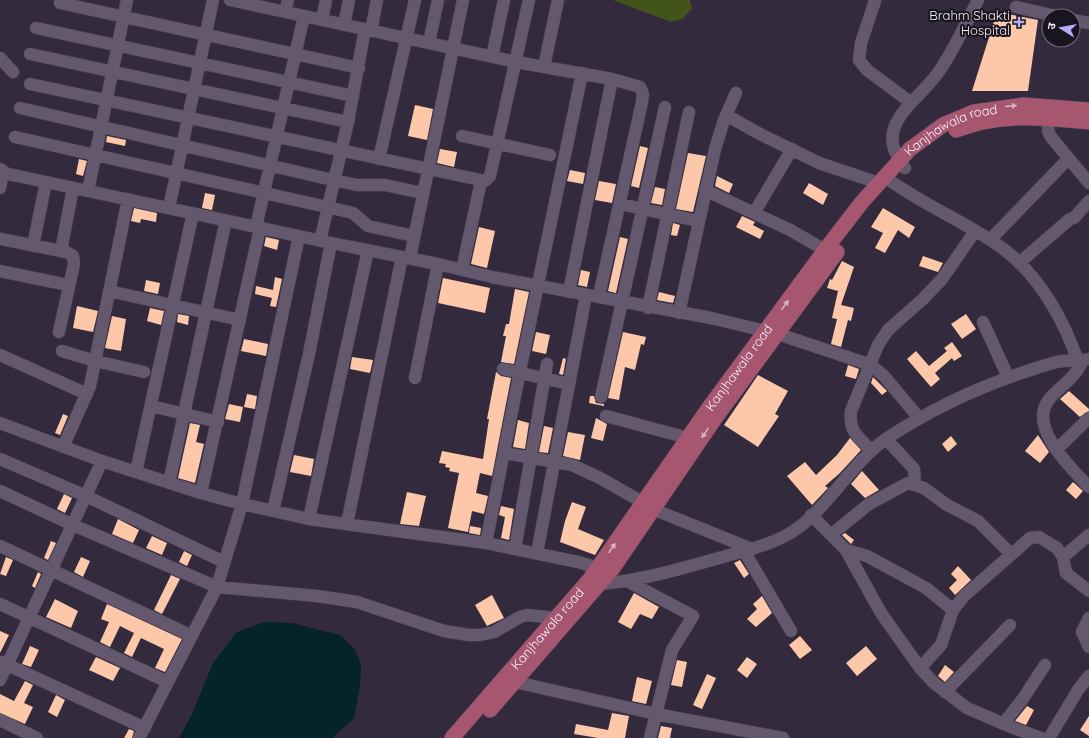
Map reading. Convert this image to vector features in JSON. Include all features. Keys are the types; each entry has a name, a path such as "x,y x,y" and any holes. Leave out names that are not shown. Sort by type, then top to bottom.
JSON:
{"main road":[{"name":"Kanjhawala road","path":"452,738 509,681 600,584 613,568 688,438 869,208 886,182 902,164 910,149 943,125 974,112 1024,105 1089,110"},
{"name":"Kanjhawala road","path":"902,164 950,132 977,122 1010,117 1089,122"},
{"name":"Kanjhawala road","path":"465,738 556,618 649,506 716,417 825,250 862,202 886,182"}],"street":[{"path":"88,191 127,0"},
{"path":"169,208 187,118 214,0"},
{"path":"230,0 286,6 304,16 516,62 612,79 640,87 643,94 599,296"},
{"path":"322,20 326,0"},
{"path":"344,25 349,0"},
{"path":"273,511 309,354 325,242 327,208 368,30 377,0"},
{"path":"379,159 414,0"},
{"path":"429,43 438,0"},
{"path":"347,524 406,258 414,236 463,0"},
{"path":"492,57 504,0"},
{"path":"30,84 427,168 481,181 488,179 490,176 529,0"},
{"path":"544,67 558,0"},
{"path":"902,164 892,145 898,118 910,102 927,87 940,70 953,50 978,0"},
{"path":"875,1 861,43 859,60 867,70 910,102"},
{"path":"60,3 359,68"},
{"path":"1016,7 1041,13"},
{"path":"201,493 240,320 264,193 304,16"},
{"path":"36,28 353,96"},
{"path":"30,54 348,122"},
{"path":"0,58 12,72"},
{"path":"486,544 519,373 582,73"},
{"path":"569,292 612,79"},
{"path":"679,312 705,190 721,128 736,93"},
{"path":"601,397 665,107"},
{"path":"20,108 333,180 357,185 385,185 422,193"},
{"path":"648,308 689,112"},
{"path":"726,115 758,133 819,163 886,182 990,240 1019,263 1033,278 1064,325 1083,360"},
{"path":"1048,119 1048,131 1051,137 1089,183"},
{"path":"462,136 550,154"},
{"path":"15,137 353,213 368,226 414,236"},
{"path":"754,213 792,150"},
{"path":"990,240 1068,159"},
{"path":"0,188 2,170 18,176 258,228 438,264 538,287 599,296 648,308 679,312 772,333 871,365 884,376 919,418"},
{"path":"462,270 481,181"},
{"path":"33,246 46,182"},
{"path":"61,251 73,188"},
{"path":"705,190 754,213 825,250"},
{"path":"64,447 87,394 128,199"},
{"path":"1019,263 1070,219 1074,218 1089,201"},
{"path":"620,204 698,221"},
{"path":"136,472 174,305 193,213"},
{"path":"169,483 226,220"},
{"path":"871,450 853,431 850,423 851,411 878,345 888,330 923,299 942,279 976,231"},
{"path":"4,663 142,733 217,587 242,504 299,236"},
{"path":"0,239 61,251 70,254 74,258 59,332"},
{"path":"309,519 368,250"},
{"path":"414,378 438,264"},
{"path":"0,271 68,285"},
{"path":"109,291 240,320"},
{"path":"537,553 586,295"},
{"path":"983,322 1008,377"},
{"path":"62,350 95,361 144,372"},
{"path":"0,355 87,394"},
{"path":"600,584 627,581 674,572 748,550 792,532 811,515 871,450 919,418 971,391 1008,377 1055,362 1083,360"},
{"path":"1083,360 1079,370 1049,400 1045,409 1044,422 1046,432 1057,450 1067,464 1089,487"},
{"path":"515,549 547,364"},
{"path":"503,369 569,384"},
{"path":"151,406 218,422"},
{"path":"606,416 688,438"},
{"path":"1057,450 1089,418"},
{"path":"0,423 102,461 201,493 242,504 309,519 515,549 598,568"},
{"path":"886,439 914,469 915,485"},
{"path":"504,453 554,461 584,470 649,506 748,550 791,631"},
{"path":"0,459 86,496 224,562"},
{"path":"0,680 4,663 29,618 102,461"},
{"path":"832,534 855,514 880,497 908,483 924,488 947,505 978,521 1011,554"},
{"path":"0,491 72,525 217,587 317,596 357,602 444,631 470,635 480,635 494,632 520,617 527,615 556,618"},
{"path":"811,515 832,534 846,550 881,613 920,668 934,683 967,708 1003,724 1041,738"},
{"path":"1063,557 1089,535"},
{"path":"920,668 941,645 953,610 964,596 1030,538 1036,537 1045,540 1057,548 1063,557 1066,573 1089,591"},
{"path":"0,546 192,636"},
{"path":"846,550 867,556 926,588 953,610"},
{"path":"627,581 693,616 672,650 664,687 650,738"},
{"path":"0,604 168,682"},
{"path":"1089,618 1082,632 1089,647"},
{"path":"945,692 1010,625"},
{"path":"1003,724 1022,700 1045,665"},
{"path":"1049,738 1078,690 1089,676"},
{"path":"509,681 656,714 717,732 783,738"},
{"path":"0,720 37,738"}],"green space":[{"path":"613,0 690,0 692,9 682,19 671,22"}],"shaded area":[{"path":"264,622 292,623 340,635 354,648 361,664 360,686 354,718 332,738 179,738 192,714 213,663 237,632"}],"building":[{"path":"997,12 1038,20 1028,91 972,91"},
{"path":"415,105 433,109 427,140 408,136"},
{"path":"107,136 126,140 125,146 106,142"},
{"path":"640,146 648,148 639,188 631,186"},
{"path":"440,149 457,152 454,167 437,163"},
{"path":"688,153 706,156 693,212 676,209"},
{"path":"79,159 87,161 83,176 76,174"},
{"path":"570,170 585,173 583,184 567,181"},
{"path":"717,176 733,184 729,193 715,186"},
{"path":"599,181 616,184 612,203 595,200"},
{"path":"809,183 828,194 823,205 803,193"},
{"path":"655,187 665,189 662,205 651,203"},
{"path":"205,193 215,195 212,210 202,208"},
{"path":"134,208 157,213 156,222 141,219 140,223 131,221"},
{"path":"883,208 915,227 909,238 898,230 885,253 875,248 883,233 871,227"},
{"path":"742,216 755,222 753,225 764,231 760,239 736,227"},
{"path":"673,223 680,225 677,236 671,235"},
{"path":"479,227 495,231 487,268 471,264"},
{"path":"266,237 279,240 277,250 264,246"},
{"path":"620,237 628,239 616,293 608,291"},
{"path":"923,256 943,263 938,272 919,266"},
{"path":"842,261 854,267 841,305 854,308 851,321 848,320 841,347 831,344 837,319 832,318 838,291 827,288 830,279 832,280"},
{"path":"581,270 590,272 587,287 578,285"},
{"path":"275,277 282,279 276,307 270,306 272,298 255,294 256,286 273,290"},
{"path":"443,278 490,288 485,313 438,303"},
{"path":"146,280 160,283 158,294 144,291"},
{"path":"515,289 529,292 514,364 501,362 506,336 503,336 506,324 509,324"},
{"path":"659,292 675,296 673,303 657,300"},
{"path":"77,306 98,311 93,332 73,328"},
{"path":"150,308 164,311 161,325 147,321"},
{"path":"178,314 189,316 188,325 177,322"},
{"path":"966,314 976,329 962,339 951,324"},
{"path":"112,316 126,319 121,351 105,348"},
{"path":"536,332 550,335 546,354 532,351"},
{"path":"623,332 646,337 644,345 641,344 635,370 625,367 619,400 608,398"},
{"path":"244,339 268,344 266,356 241,351"},
{"path":"952,342 962,356 954,361 952,358 935,373 940,379 931,387 907,359 916,351 929,366 947,351 944,348"},
{"path":"352,357 373,360 370,373 350,369"},
{"path":"563,358 566,359 563,375 559,374"},
{"path":"848,365 859,369 856,379 845,376"},
{"path":"496,372 501,376 511,378 492,476 480,473 476,493 488,496 484,514 472,511 468,532 448,528 459,473 449,471 450,468 445,467 446,464 439,463 442,451 483,459 489,419 487,419"},
{"path":"758,375 788,391 775,414 779,416 758,447 724,425"},
{"path":"873,377 887,391 882,395 871,383"},
{"path":"1069,391 1089,409 1089,411 1080,417 1060,399"},
{"path":"247,394 257,396 255,409 244,407"},
{"path":"590,396 594,396 596,403 604,404 604,406 589,403"},
{"path":"229,404 243,407 240,422 225,419"},
{"path":"63,414 68,416 60,435 55,433"},
{"path":"596,418 607,424 603,441 591,438"},
{"path":"518,420 529,423 525,449 513,447"},
{"path":"190,423 200,425 196,442 204,444 195,483 178,478"},
{"path":"544,426 553,428 548,453 539,452"},
{"path":"568,432 585,435 580,460 563,456"},
{"path":"1038,435 1049,452 1040,463 1025,451"},
{"path":"951,436 957,444 948,452 942,444"},
{"path":"850,438 861,450 840,473 825,486 828,488 812,505 787,476 805,462 816,475 837,455"},
{"path":"294,455 314,459 311,476 290,472"},
{"path":"862,471 879,490 865,498 851,484"},
{"path":"1073,482 1083,491 1076,499 1066,490"},
{"path":"407,492 426,496 419,526 400,524"},
{"path":"64,494 72,498 65,513 57,509"},
{"path":"572,502 586,507 578,529 604,540 595,555 560,542 565,521"},
{"path":"501,506 514,509 509,540 501,538 505,517 499,515"},
{"path":"118,519 139,530 133,543 112,534"},
{"path":"470,526 481,528 480,535 469,533"},
{"path":"845,533 854,540 851,544 842,535"},
{"path":"152,536 167,543 162,555 146,548"},
{"path":"51,541 56,543 48,560 44,558"},
{"path":"184,551 192,555 187,566 179,562"},
{"path":"6,557 13,560 6,576 0,574"},
{"path":"81,557 90,561 83,577 74,572"},
{"path":"740,560 749,574 744,578 734,563"},
{"path":"958,566 971,580 955,595 949,588 957,580 951,574"},
{"path":"38,572 41,574 35,588 32,586"},
{"path":"171,575 180,579 162,614 154,610"},
{"path":"634,593 659,607 652,619 640,614 631,629 618,622"},
{"path":"492,595 504,618 487,626 475,605"},
{"path":"762,596 772,613 756,627 747,619 757,609 753,604"},
{"path":"55,599 78,611 71,628 46,617"},
{"path":"107,604 182,639 165,672 155,668 164,649 141,638 132,657 124,653 134,633 120,626 110,647 100,642 109,622 101,619"},
{"path":"0,631 9,635 0,653"},
{"path":"800,636 812,650 800,659 789,645"},
{"path":"30,646 39,650 31,667 22,664"},
{"path":"866,646 877,659 857,676 846,663"},
{"path":"96,657 120,668 113,681 89,670"},
{"path":"747,657 757,664 747,678 737,670"},
{"path":"677,660 687,662 682,687 671,685"},
{"path":"945,665 954,672 945,682 938,676"},
{"path":"707,674 716,678 702,709 693,705"},
{"path":"637,677 652,681 646,704 632,701"},
{"path":"25,681 33,685 24,703 33,707 25,724 0,713 0,694 14,701"},
{"path":"56,695 65,700 57,717 48,712"},
{"path":"1027,706 1034,710 1026,725 1015,721"},
{"path":"612,713 629,716 625,738 598,738 574,734 576,724 608,730"},
{"path":"1089,716 1089,736 1080,730"},
{"path":"661,726 672,728 670,738 658,738"},
{"path":"129,729 134,731 132,738 124,738"}],"place":[{"name":"Brahm Shakti Hospital","path":"1019,22"}]}
